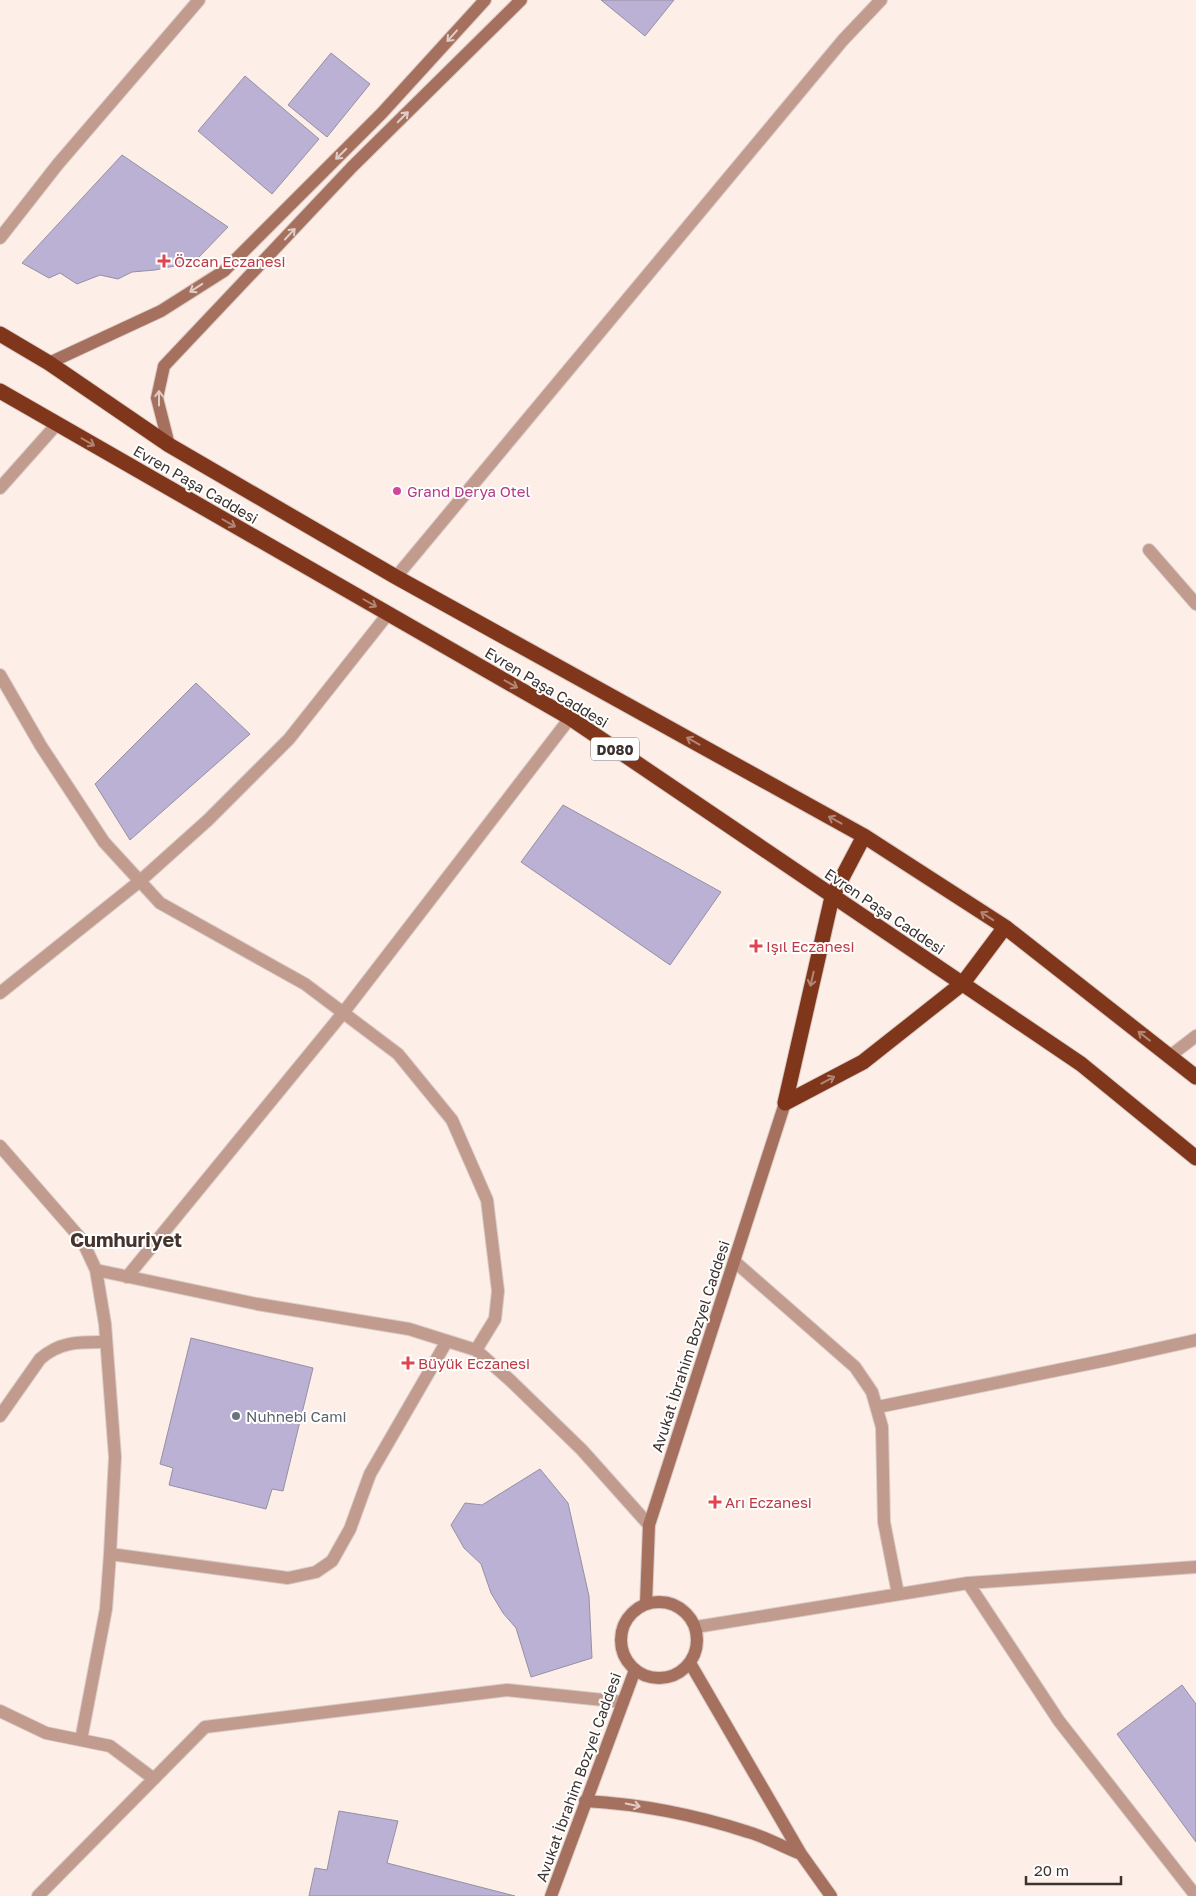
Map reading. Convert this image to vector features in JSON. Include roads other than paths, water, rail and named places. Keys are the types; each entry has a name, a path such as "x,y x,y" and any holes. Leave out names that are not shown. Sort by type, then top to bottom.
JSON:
{"highway":[{"name":"Evren Paşa Caddesi","path":"0,334 49,363 169,445 396,577 864,836 1005,927 1196,1077"},
{"name":"Evren Paşa Caddesi","path":"0,391 570,718 1081,1064 1196,1158"},
{"path":"785,1103 832,897 864,836"},
{"path":"785,1103 863,1062 964,984 1005,927"}],"street":[{"path":"0,238 58,164 199,0"},
{"path":"49,363 162,311 224,271 382,113 485,0"},
{"path":"169,445 157,398 164,366 352,167 521,0"},
{"path":"396,577 843,40 881,0"},
{"path":"0,488 57,424"},
{"path":"1149,550 1196,604"},
{"path":"0,993 140,881 208,820 289,739 388,614"},
{"path":"0,675 41,746 104,842 160,902 305,984 344,1012 398,1054 452,1120 487,1200 498,1291 494,1319 476,1350"},
{"path":"127,1276 344,1012 570,718"},
{"path":"1170,1056 1196,1036"},
{"name":"Avukat İbrahim Bozyel Caddesi","path":"646,1603 649,1525 785,1103"},
{"path":"0,1146 82,1240 96,1270 106,1342 115,1457 110,1554 106,1609 81,1740"},
{"path":"734,1261 855,1367 872,1392 878,1406 884,1448 884,1522 898,1594"},
{"path":"96,1270 257,1304 409,1328 476,1350 582,1450 649,1525"},
{"path":"878,1406 1196,1340"},
{"path":"110,1554 288,1578 316,1572 332,1561 350,1529 370,1474 447,1341"},
{"path":"0,1416 40,1358 49,1351 66,1343 106,1342"},
{"path":"696,1628 968,1583 1196,1567"},
{"path":"968,1583 1060,1721 1196,1896"},
{"path":"658,1601 670,1603 681,1608 690,1616 696,1628 698,1640 696,1652 690,1663 681,1672 658,1678 646,1676 635,1670 624,1657 620,1642 622,1625 632,1612 646,1603 658,1601"},
{"path":"690,1663 801,1854 831,1896"},
{"name":"Avukat İbrahim Bozyel Caddesi","path":"551,1896 635,1670"},
{"path":"38,1896 205,1727 507,1690 623,1702"},
{"path":"0,1711 46,1733 110,1746 154,1779"},
{"path":"585,1801 623,1803 700,1819 749,1832 801,1854"}],"place":[{"name":"Özcan Eczanesi","path":"164,261"},
{"name":"Grand Derya Otel","path":"397,491"},
{"name":"Işıl Eczanesi","path":"756,946"},
{"name":"Büyük Eczanesi","path":"408,1363"},
{"name":"Nuhnebi Cami","path":"236,1416"},
{"name":"Arı Eczanesi","path":"715,1502"}],"district":[{"name":"Cumhuriyet","path":"126,1239"}]}
